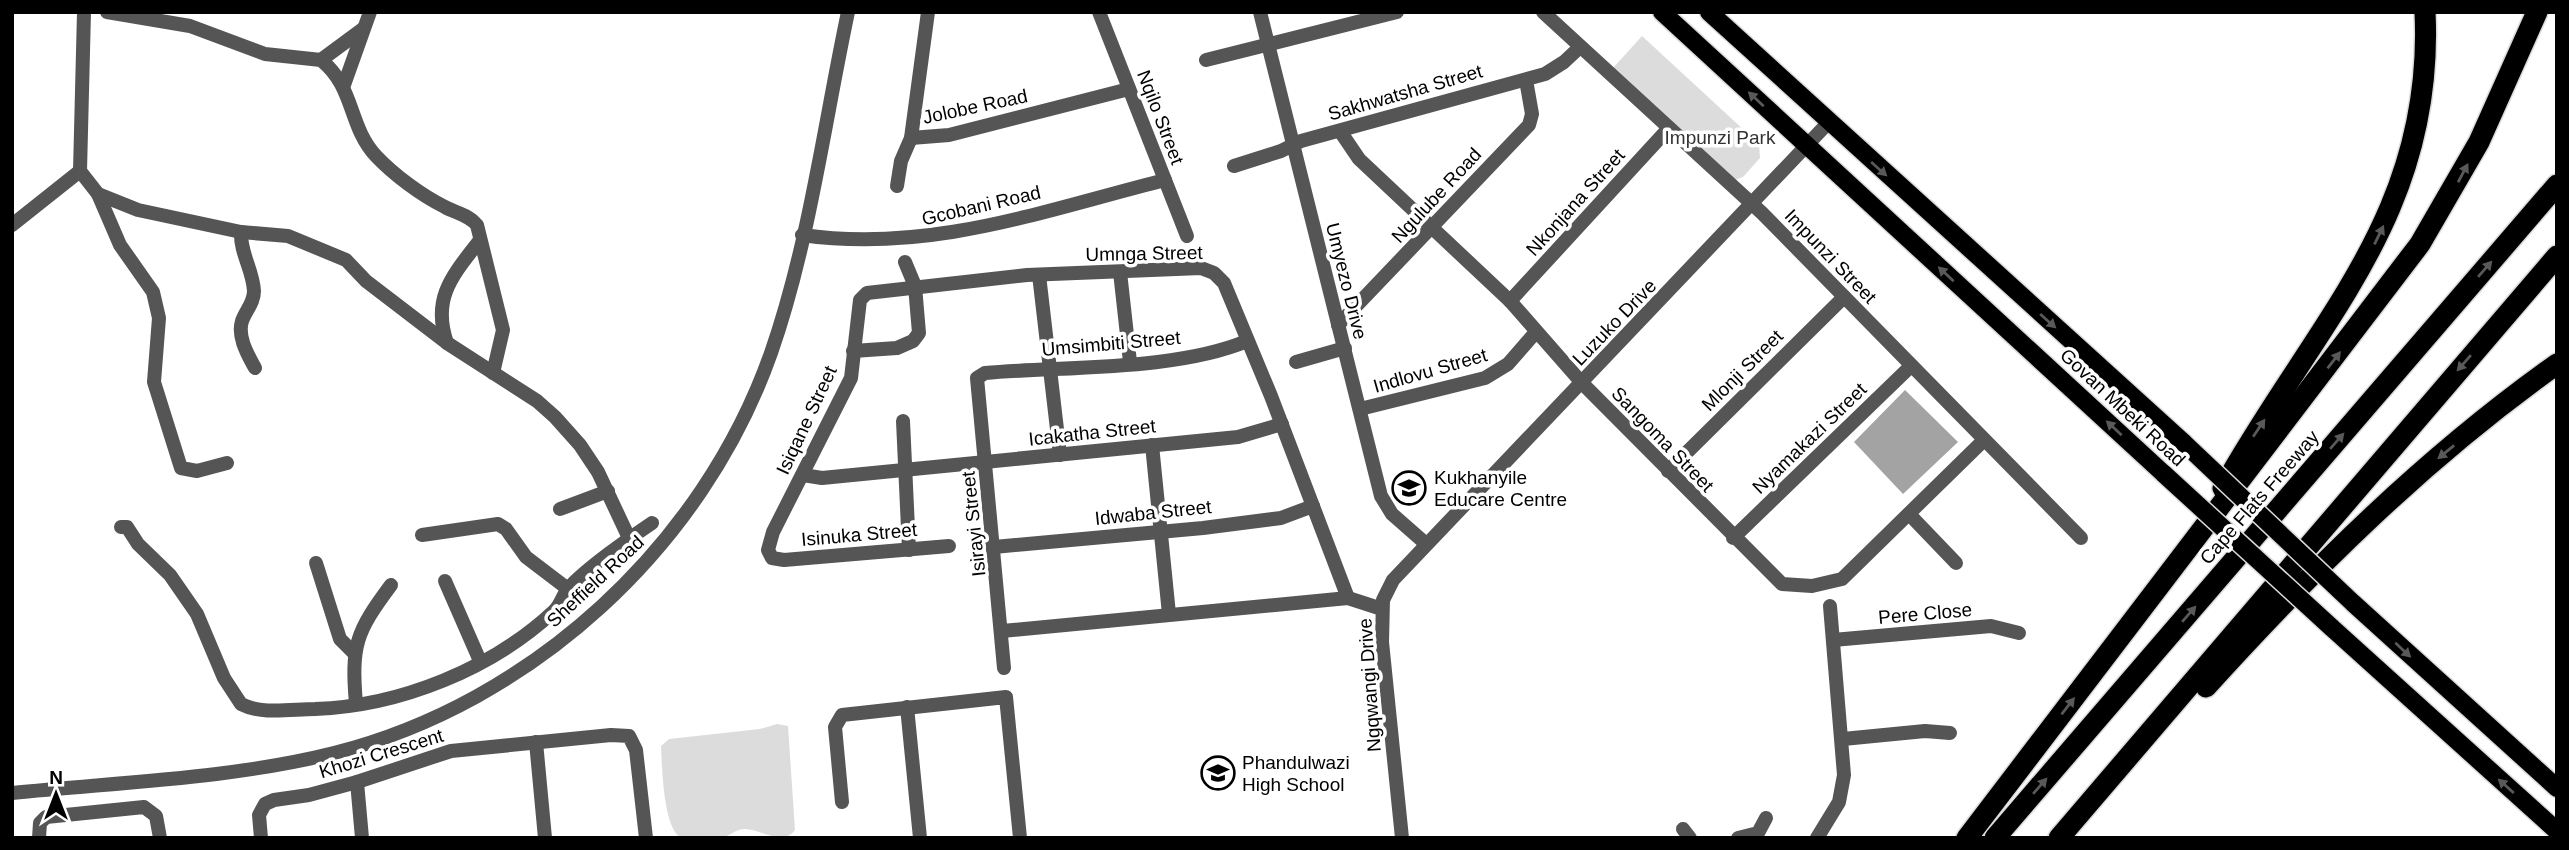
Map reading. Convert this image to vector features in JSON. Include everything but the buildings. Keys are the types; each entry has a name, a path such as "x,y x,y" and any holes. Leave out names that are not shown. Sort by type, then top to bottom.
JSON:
{"highway":[{"path":"2188,551 2242,453 2355,280 2385,223 2404,175 2417,130 2424,80 2425,12"},
{"path":"1967,838 2420,244 2479,142 2537,12"},
{"name":"Cape Flats Freeway","path":"1995,838 2557,185"},
{"path":"2059,838 2557,256"},
{"path":"2068,838 2116,790 2267,620 2337,548 2430,465 2557,364"}],"main road":[{"name":"Govan Mbeki Road","path":"1662,12 2557,831"},
{"name":"Govan Mbeki Road","path":"1709,12 2557,788"}],"street":[{"path":"84,12 80,171 98,194 120,245 153,292 159,318 154,382 181,468 197,471 228,463"},
{"path":"107,12 190,26 265,54 321,60 344,85 355,119 374,154 423,194 477,225 503,330 493,373"},
{"name":"Sheffield Road","path":"12,793 262,766 335,753 373,741 443,712 540,656 578,627 638,572 687,511 716,468 770,356 802,235 848,12"},
{"name":"Jolobe Road","path":"928,12 911,138 949,135 1129,89"},
{"name":"Nqilo Street","path":"1100,12 1187,236"},
{"name":"Umyezo Drive","path":"1260,12 1386,505 1425,543"},
{"path":"1206,60 1397,12"},
{"name":"Impunzi Street","path":"1543,12 1752,204 2081,538"},
{"path":"321,60 367,18"},
{"path":"344,85 367,18"},
{"name":"Sakhwatsha Street","path":"1234,166 1281,152 1293,144 1526,80 1554,69 1580,47"},
{"name":"Ngulube Road","path":"1338,325 1529,125 1532,114 1526,80"},
{"name":"Luzuko Drive","path":"1425,543 1582,383 1828,123"},
{"name":"Nkonjana Street","path":"1510,302 1669,128"},
{"name":"Sangoma Street","path":"1340,131 1359,159 1510,302 1582,383 1733,538 1782,584 1829,584 1842,579 1984,440"},
{"path":"897,186 901,161 911,138"},
{"path":"12,225 80,171"},
{"name":"Gcobani Road","path":"802,235 864,242 938,237 1165,180"},
{"path":"98,194 138,210 241,232 288,236 331,252 447,343 537,401 569,431 608,491 629,538"},
{"path":"241,232 241,246 254,291 251,306 242,321 242,339 256,368"},
{"path":"415,318 431,310 442,297 480,240"},
{"name":"Isiqane Street","path":"772,558 768,550 774,532 851,378 853,351 897,348 914,341 919,333 915,286 905,262"},
{"name":"Umnga Street","path":"853,351 860,300 867,293 1040,275 1201,268 1214,273 1224,283 1349,597"},
{"path":"1120,272 1130,362"},
{"path":"1040,275 1060,455"},
{"path":"442,297 440,314 447,343"},
{"name":"Mlonji Street","path":"1668,471 1844,297"},
{"name":"Indlovu Street","path":"1360,409 1485,378 1508,364 1536,332"},
{"name":"Umsimbiti Street","path":"977,378 985,373 1208,354 1247,341"},
{"path":"1296,362 1345,348"},
{"name":"Nyamakazi Street","path":"1733,538 1911,366"},
{"name":"Isirayi Street","path":"977,378 1004,668"},
{"path":"903,421 906,457 903,470 909,550"},
{"name":"Icakatha Street","path":"803,475 822,478 1238,437 1282,424"},
{"path":"1152,445 1170,614"},
{"path":"560,509 608,491"},
{"name":"Idwaba Street","path":"994,547 1281,517 1314,506"},
{"path":"1909,514 1955,563"},
{"path":"121,527 127,527 183,592 207,633 225,678 241,704 266,710 356,704 409,693 480,661 529,632 556,610 568,589 629,538 652,523"},
{"path":"422,535 498,524 506,529 526,557 568,589"},
{"name":"Ngqwangi Drive","path":"1402,838 1382,642 1382,609 1393,580 1425,543"},
{"name":"Isinuka Street","path":"772,558 784,560 949,546"},
{"path":"316,562 340,639 354,653"},
{"path":"446,581 480,661"},
{"path":"356,704 354,653 373,608 391,585"},
{"path":"1002,631 1349,597 1382,609"},
{"path":"1816,838 1830,818 1843,788 1843,739 1830,606"},
{"name":"Pere Close","path":"1833,640 1991,626 2020,633"},
{"path":"842,802 835,727 837,720 846,713 1006,697 1020,838"},
{"path":"907,708 920,838"},
{"path":"1843,739 1925,731 1950,733"},
{"name":"Khozi Crescent","path":"261,838 259,815 265,804 357,782 442,753 611,735 629,736 636,750 646,838"},
{"path":"536,742 545,838"},
{"path":"357,782 362,838"},
{"path":"39,838 40,823 46,817 144,807 156,816 160,838"},
{"path":"1738,838 1758,833 1766,818"}],"green space":[{"name":"Impunzi Park","path":"1642,36 1759,144 1760,158 1743,177 1735,180 1613,68"},
{"path":"777,724 788,726 795,830 784,837 745,829 723,837 696,839 682,838 676,833 667,811 661,746 669,739 760,729"}],"shaded area":[{"path":"1905,390 1958,442 1903,494 1854,442"}],"place":[{"name":"Kukhanyile Educare Centre","path":"1409,488"},
{"name":"Phandulwazi High School","path":"1218,773"}]}
